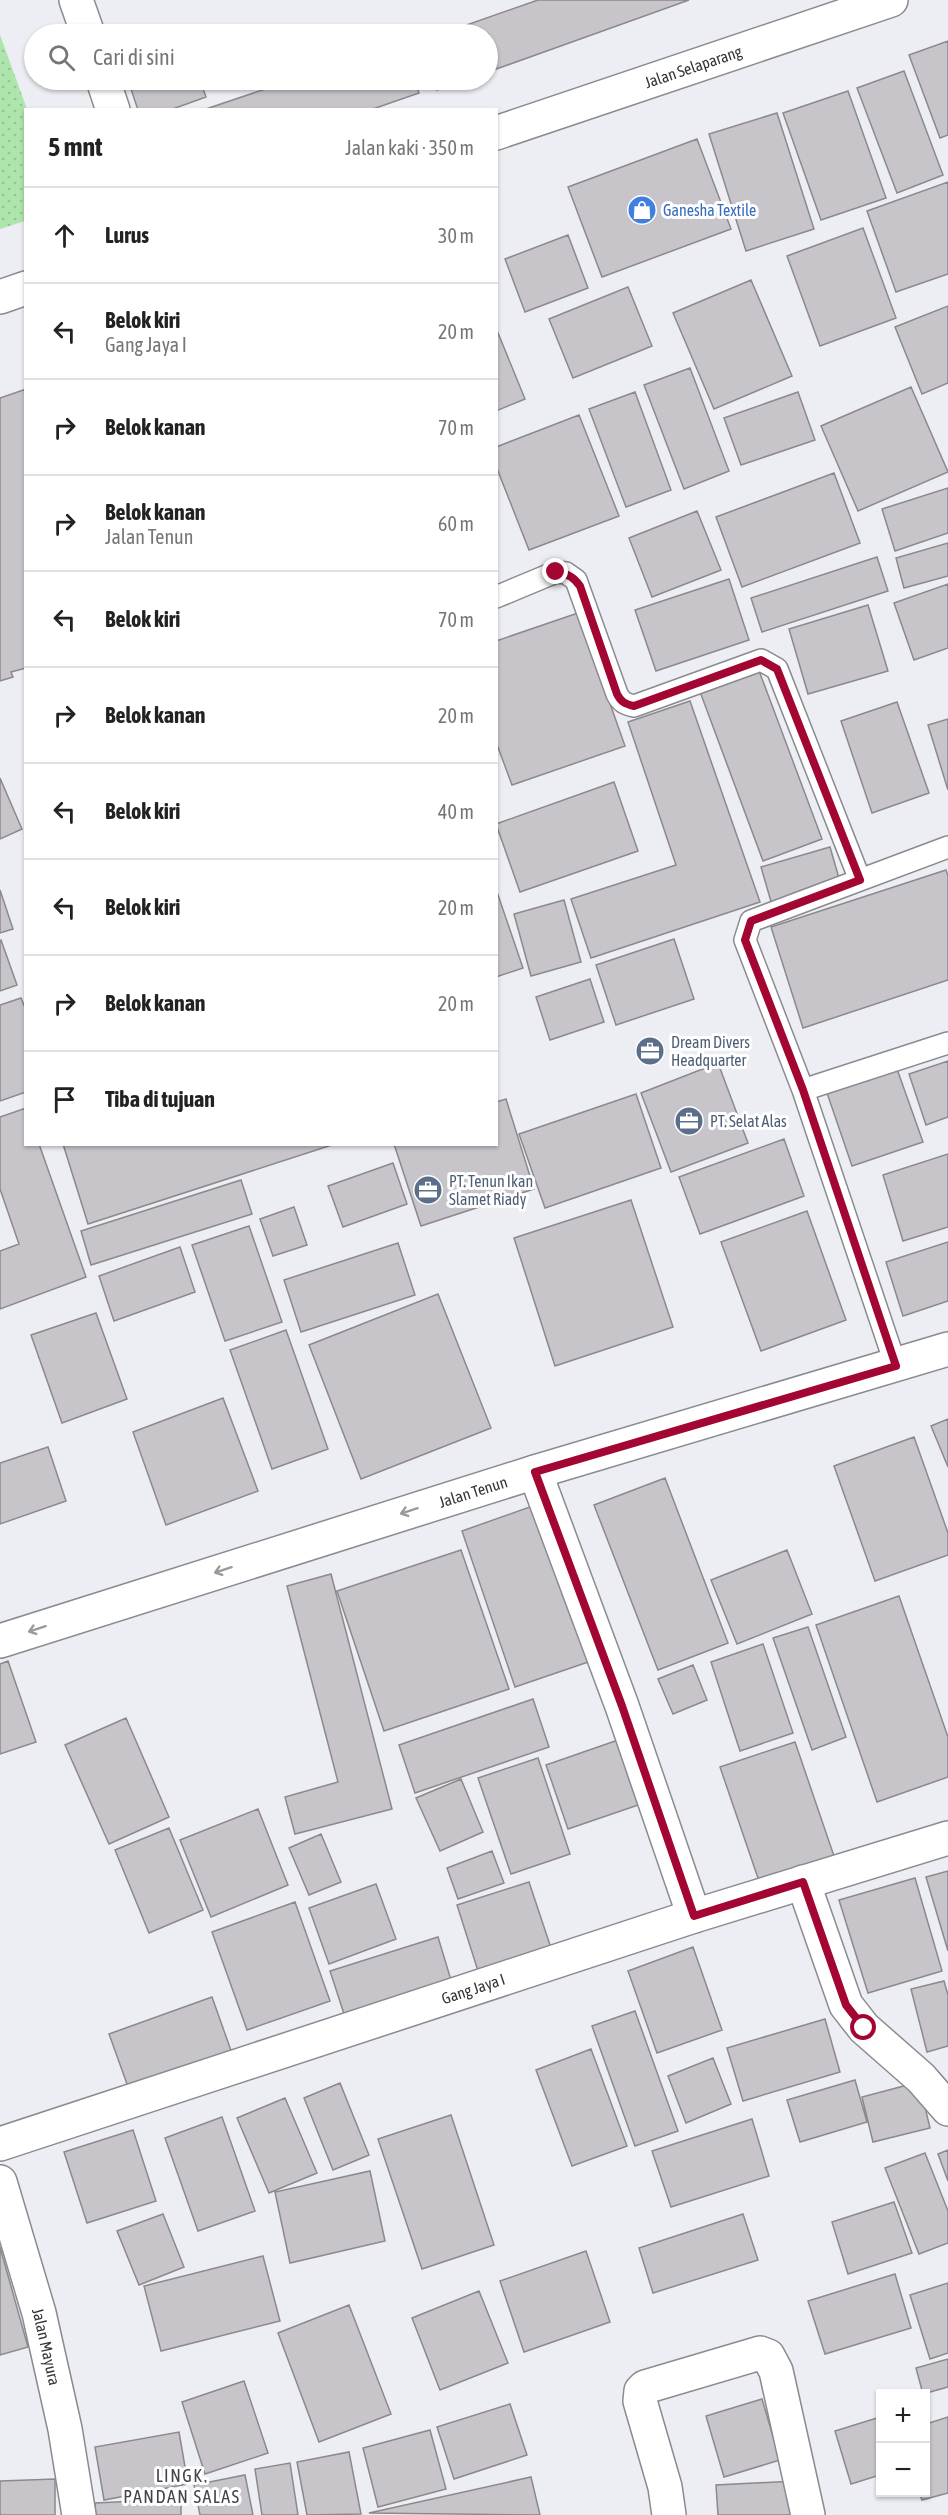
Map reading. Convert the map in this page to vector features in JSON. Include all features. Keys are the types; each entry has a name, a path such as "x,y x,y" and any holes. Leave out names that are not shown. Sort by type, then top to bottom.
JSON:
{"street":[{"path":"76,0 84,24"},
{"name":"Jalan Selaparang","path":"498,132 891,0"},
{"path":"106,90 112,108"},
{"path":"0,297 24,289"},
{"name":"Jalan Tenun","path":"0,1641 535,1472 948,1349"},
{"path":"535,1472 622,1706 694,1916"},
{"name":"Gang Jaya I","path":"0,2144 694,1916 948,1838"},
{"path":"803,1882 846,2005 864,2028 921,2079 948,2109"},
{"name":"Jalan Mayura","path":"0,2182 39,2313 65,2429 79,2515"},
{"path":"669,2515 665,2487 640,2401 641,2391 645,2387 760,2353 768,2356 776,2371 808,2515"}],"lane":[{"path":"498,596 556,572 566,573 576,580 617,694 626,704 634,706 761,660 777,669 860,880"},
{"path":"896,1366 803,1090 745,940 751,921 948,847"},
{"path":"803,1090 948,1043"}],"green space":[{"path":"0,35 27,108 24,108 24,221 0,229"}],"building":[{"path":"538,0 689,0 498,68 498,24 470,24"},
{"path":"948,41 948,135 940,138 909,55"},
{"path":"904,71 943,175 897,193 857,88"},
{"path":"131,90 204,90 206,97 176,108 137,108"},
{"path":"262,90 418,90 419,93 376,108 209,108"},
{"path":"848,91 886,198 821,220 783,113"},
{"path":"777,113 814,229 746,251 709,134"},
{"path":"697,139 731,229 602,277 568,187"},
{"path":"948,182 948,274 896,292 867,211"},
{"path":"863,228 896,318 820,346 787,256"},
{"path":"568,235 588,288 525,312 505,259"},
{"path":"751,280 792,376 714,409 673,313"},
{"path":"628,287 652,346 573,378 549,319"},
{"path":"948,306 948,383 922,394 895,327"},
{"path":"498,333 525,399 498,410"},
{"path":"690,368 729,471 684,489 644,385"},
{"path":"911,387 948,472 858,511 821,426"},
{"path":"24,390 24,669 11,672 13,677 0,681 0,398"},
{"path":"635,392 671,490 626,507 589,409"},
{"path":"798,392 815,440 741,465 724,418"},
{"path":"579,415 619,516 529,550 498,471 498,446"},
{"path":"834,473 860,543 742,587 716,517"},
{"path":"948,488 948,533 895,551 882,509"},
{"path":"697,511 721,570 652,597 629,538"},
{"path":"948,543 948,576 904,588 896,558"},
{"path":"877,557 888,591 762,632 751,598"},
{"path":"729,579 749,640 656,671 635,610"},
{"path":"948,584 948,648 914,660 894,603"},
{"path":"868,605 888,671 808,694 789,629"},
{"path":"578,613 625,746 512,785 498,747 498,640"},
{"path":"758,668 822,839 763,861 699,689"},
{"path":"690,701 760,902 591,958 571,899 676,865 628,722"},
{"path":"897,702 929,793 872,813 841,721"},
{"path":"948,719 948,790 928,725"},
{"path":"0,778 22,829 0,839"},
{"path":"614,782 638,851 520,892 498,830 498,823"},
{"path":"830,847 841,885 772,905 761,867"},
{"path":"946,870 948,876 948,980 803,1028 771,927"},
{"path":"0,890 13,929 0,933"},
{"path":"498,895 523,968 498,976"},
{"path":"564,900 581,962 531,976 514,914"},
{"path":"674,939 694,999 616,1025 596,965"},
{"path":"0,941 17,985 0,991"},
{"path":"590,979 604,1022 550,1040 536,997"},
{"path":"21,998 24,1005 24,1093 0,1101 0,1005"},
{"path":"948,1061 948,1117 926,1125 909,1074"},
{"path":"718,1063 748,1143 671,1172 641,1093"},
{"path":"897,1069 923,1142 852,1166 827,1093"},
{"path":"636,1094 661,1168 545,1208 519,1134"},
{"path":"506,1099 534,1189 421,1226 395,1146 498,1146 498,1101"},
{"path":"24,1109 24,1146 40,1146 86,1277 0,1309 0,1251 19,1244 0,1189 0,1117"},
{"path":"784,1139 804,1196 700,1234 679,1177"},
{"path":"64,1146 329,1146 88,1224"},
{"path":"948,1154 948,1227 903,1241 883,1175"},
{"path":"393,1163 407,1204 343,1227 328,1186"},
{"path":"241,1180 252,1214 91,1265 81,1231"},
{"path":"631,1200 673,1327 555,1366 514,1238"},
{"path":"294,1207 307,1245 273,1256 260,1219"},
{"path":"807,1211 846,1320 761,1351 721,1242"},
{"path":"249,1226 282,1322 225,1341 192,1245"},
{"path":"948,1242 948,1301 903,1316 886,1262"},
{"path":"398,1243 415,1295 301,1332 284,1280"},
{"path":"180,1247 195,1292 114,1321 99,1276"},
{"path":"438,1294 491,1428 361,1479 309,1345"},
{"path":"96,1313 127,1399 62,1423 31,1335"},
{"path":"286,1330 328,1449 272,1469 230,1350"},
{"path":"223,1398 258,1491 166,1525 133,1432"},
{"path":"948,1419 948,1467 931,1426"},
{"path":"914,1437 948,1533 948,1555 875,1581 834,1466"},
{"path":"48,1447 66,1501 0,1524 0,1463"},
{"path":"665,1478 728,1643 658,1670 594,1505"},
{"path":"544,1502 597,1659 515,1687 462,1531"},
{"path":"461,1550 509,1689 384,1731 337,1591"},
{"path":"787,1550 812,1614 737,1644 711,1580"},
{"path":"331,1574 392,1809 295,1834 285,1797 338,1782 287,1586"},
{"path":"899,1596 948,1737 948,1777 877,1802 816,1625"},
{"path":"808,1627 846,1737 812,1750 773,1638"},
{"path":"763,1644 793,1733 740,1751 711,1662"},
{"path":"8,1661 36,1742 0,1754 0,1664"},
{"path":"693,1665 707,1700 673,1714 658,1679"},
{"path":"533,1699 549,1747 415,1793 399,1745"},
{"path":"126,1718 169,1817 109,1844 65,1745"},
{"path":"621,1739 644,1803 568,1829 546,1765"},
{"path":"795,1742 834,1856 759,1881 720,1767"},
{"path":"538,1758 570,1854 511,1874 478,1778"},
{"path":"461,1779 483,1832 440,1851 416,1798"},
{"path":"258,1809 288,1885 211,1917 180,1840"},
{"path":"169,1828 203,1910 149,1933 115,1850"},
{"path":"321,1834 341,1882 309,1895 289,1848"},
{"path":"492,1851 504,1883 458,1899 447,1868"},
{"path":"948,1871 948,1951 926,1877"},
{"path":"915,1878 942,1971 868,1993 839,1900"},
{"path":"529,1882 552,1951 479,1974 457,1905"},
{"path":"376,1884 396,1939 329,1964 309,1908"},
{"path":"295,1902 330,2001 247,2030 212,1932"},
{"path":"438,1937 454,1990 347,2023 330,1971"},
{"path":"693,1947 722,2030 657,2053 628,1971"},
{"path":"944,1981 948,1995 948,2046 927,2052 911,1989"},
{"path":"212,1997 234,2059 131,2095 109,2034"},
{"path":"635,2011 678,2131 635,2146 592,2026"},
{"path":"825,2019 840,2072 743,2101 727,2048"},
{"path":"591,2049 627,2146 572,2166 536,2070"},
{"path":"713,2058 731,2104 686,2123 668,2076"},
{"path":"855,2080 867,2122 800,2142 787,2100"},
{"path":"919,2082 930,2128 873,2142 862,2097"},
{"path":"340,2083 369,2155 333,2170 304,2098"},
{"path":"285,2098 317,2173 269,2193 237,2118"},
{"path":"451,2115 494,2245 422,2269 378,2139"},
{"path":"222,2117 255,2211 198,2231 165,2138"},
{"path":"752,2119 769,2176 671,2207 652,2151"},
{"path":"133,2130 156,2201 87,2223 64,2152"},
{"path":"948,2150 948,2181 938,2154"},
{"path":"925,2153 948,2211 948,2243 919,2254 885,2168"},
{"path":"370,2171 385,2241 290,2263 275,2192"},
{"path":"894,2202 912,2253 848,2274 832,2222"},
{"path":"163,2214 184,2267 139,2285 117,2231"},
{"path":"743,2214 758,2260 653,2293 639,2248"},
{"path":"0,2247 28,2347 0,2355"},
{"path":"586,2251 610,2322 524,2352 500,2281"},
{"path":"263,2256 280,2321 161,2351 144,2286"},
{"path":"895,2274 911,2328 825,2354 808,2301"},
{"path":"948,2283 948,2353 930,2359 910,2295"},
{"path":"479,2291 508,2363 440,2390 412,2318"},
{"path":"349,2305 391,2414 319,2442 278,2333"},
{"path":"948,2359 948,2387 930,2392 930,2389 922,2389 916,2368"},
{"path":"244,2381 268,2453 205,2474 182,2402"},
{"path":"762,2399 780,2460 724,2477 706,2416"},
{"path":"510,2404 527,2455 454,2479 437,2427"},
{"path":"948,2417 948,2493 922,2500 921,2497 930,2497 930,2423"},
{"path":"876,2418 876,2476 851,2484 835,2431"},
{"path":"430,2430 446,2489 378,2507 363,2448"},
{"path":"179,2432 188,2484 104,2500 95,2447"},
{"path":"349,2452 361,2514 307,2515 297,2462"},
{"path":"290,2463 298,2515 262,2515 255,2469"},
{"path":"245,2475 253,2515 200,2515 194,2485"},
{"path":"531,2477 540,2515 369,2513"},
{"path":"55,2479 55,2515 0,2515 0,2481"},
{"path":"795,2481 797,2515 718,2515 716,2485"},
{"path":"181,2499 181,2515 95,2515 95,2503"}],"place":[{"name":"Ganesha Textile","path":"642,210"},
{"name":"Dream Divers Headquarter","path":"650,1051"},
{"name":"PT. Selat Alas","path":"689,1121"},
{"name":"PT. Tenun Ikan Slamet Riady","path":"428,1190"}],"district":[{"name":"LINGK. PANDAN SALAS","path":"182,2486"}],"route":[{"path":"556,572 566,573 580,586 617,694 626,704 634,706 761,660 777,669 860,880 751,921 745,940 803,1090 896,1366 535,1472 622,1706 694,1916 803,1882 846,2005 864,2028"}]}
